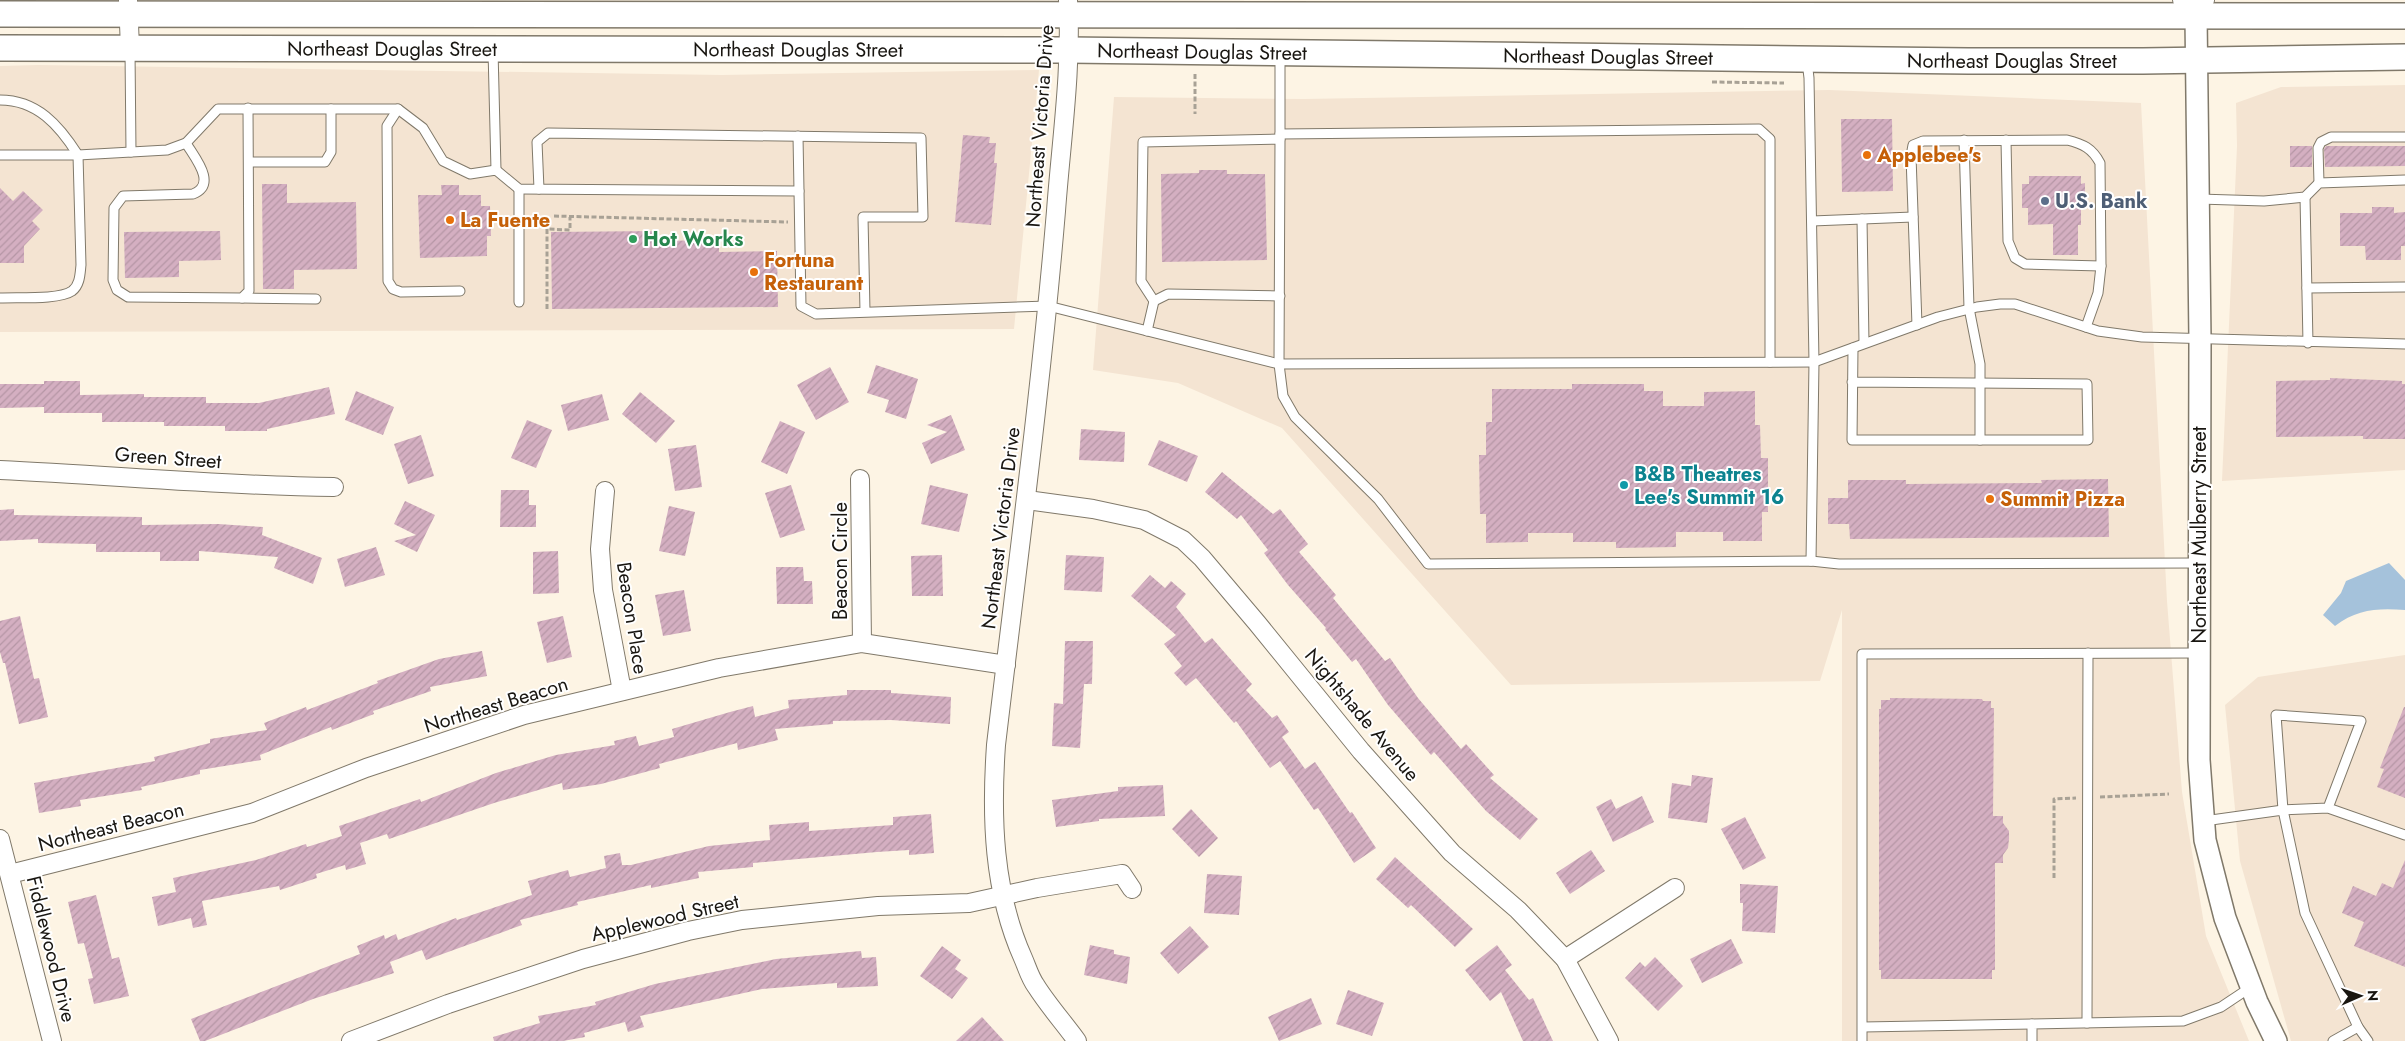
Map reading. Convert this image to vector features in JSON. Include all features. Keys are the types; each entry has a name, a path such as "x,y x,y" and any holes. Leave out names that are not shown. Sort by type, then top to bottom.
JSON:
{"main road":[{"name":"Northeast Douglas Street","path":"0,14 128,7 1069,7 1470,11 1716,11 2194,5 2405,16"},
{"path":"456,50 482,42 491,32 495,7"},
{"name":"Northeast Douglas Street","path":"0,48 1068,50 1968,61 2405,57"}],"street":[{"name":"Northeast Mulberry Street","path":"2194,5 2200,340 2199,760 2205,840 2224,918 2251,987 2276,1041"},
{"path":"128,7 130,48"},
{"name":"Northeast Victoria Drive","path":"1069,7 1068,50 1048,306 993,782 994,836 1001,895 1016,942 1035,985 1077,1041"},
{"name":"Green Street","path":"0,470 102,474 274,486 334,487"},
{"name":"Beacon Circle","path":"860,479 862,643"},
{"name":"Beacon Place","path":"605,491 600,549 603,590 622,691"},
{"name":"Nightshade Avenue","path":"1027,500 1093,509 1144,520 1183,540 1202,558 1361,751 1452,853 1518,910 1565,959 1609,1041"},
{"name":"Northeast Beacon","path":"10,874 252,813 461,735 524,715 719,668 862,643 1006,664"},
{"name":"Fiddlewood Drive","path":"0,839 52,1041"},
{"name":"Applewood Street","path":"351,1041 448,1004 583,959 688,931 742,920 878,906 969,903 1001,895 1122,874 1132,889"},
{"path":"1565,959 1675,888"}],"lane":[{"path":"130,48 132,152"},
{"path":"493,50 496,170"},
{"path":"1280,52 1279,364 1283,396 1295,417 1378,499 1428,564 1811,561 1839,564 2198,563"},
{"path":"1807,58 1809,78 1814,362 1811,561"},
{"path":"0,100 18,100 39,111 66,136 78,155 79,281 73,290 62,295 0,298"},
{"path":"242,298 249,291 250,263 248,108"},
{"path":"0,155 78,155 167,150 186,144 218,109 398,110 423,128 443,161 470,174 496,170 519,189 799,190"},
{"path":"249,162 325,162 331,152 331,109"},
{"path":"398,110 388,126 388,281 392,289 401,292 460,291"},
{"path":"1147,331 1154,301 1140,282 1143,142 1280,137 1760,129 1770,140 1770,362"},
{"path":"539,189 537,142 548,133 921,138 923,217 863,217 865,311"},
{"path":"798,136 801,306 816,314 1048,306 1279,364 1814,362 1916,325 1970,308 2000,304 2015,304 2086,327 2142,337 2308,343 2405,344"},
{"path":"2319,183 2318,148 2325,139 2338,137 2405,137"},
{"path":"1964,140 1970,308 1980,364 1980,440"},
{"path":"2006,140 2008,241 2015,258 2025,264 2101,266"},
{"path":"1916,325 1911,156 1913,145 1923,141 2066,140 2084,144 2094,153 2100,163 2101,266 2098,293 2086,327"},
{"path":"186,144 204,174 205,180 197,192 123,196 114,208 113,280 117,290 128,297 316,299"},
{"path":"2198,199 2264,201 2305,197 2319,183 2405,180"},
{"path":"519,189 519,302"},
{"path":"2305,197 2308,343"},
{"path":"1812,221 1913,217"},
{"path":"1862,219 1864,344"},
{"path":"2307,288 2405,287"},
{"path":"1154,301 1168,294 1280,296"},
{"path":"1852,382 2087,384 2088,440 1852,440 1852,382 1853,348"},
{"path":"2087,1023 2088,653"},
{"path":"1862,1041 1862,654 2198,653"},
{"path":"2328,808 2361,721 2276,714 2283,810 2305,913 2358,1027 2368,1041"},
{"path":"2204,821 2283,810 2328,808 2405,835"},
{"path":"1862,1027 2183,1021 2221,1007 2251,987"},
{"path":"2032,1024 2032,1041"},
{"path":"2333,1041 2358,1027"}],"path":[{"path":"1195,74 1195,114"},
{"path":"554,216 778,221 800,228"},
{"path":"547,309 547,229 570,230 570,217"}],"shaded area":[{"path":"0,66 722,75 1039,70 1014,329 0,332"},
{"path":"2405,85 2405,470 2222,481 2237,146 2236,103 2281,87"},
{"path":"1829,90 2141,103 2167,601 2182,792 2206,936 2249,1041 1842,1041 1842,610 1820,681 1511,685 1282,428 1178,383 1093,370 1114,97 1304,99"},
{"path":"2405,655 2405,1041 2291,1041 2240,861 2225,705 2258,677"}],"water":[{"path":"2389,563 2405,580 2405,610 2386,609 2368,611 2351,616 2335,626 2323,615 2341,593 2346,581"}],"building":[{"name":"Applebee's","path":"1841,119 1892,119 1893,191 1842,192"},
{"path":"963,135 990,137 989,143 996,143 994,163 997,163 991,225 955,222"},
{"path":"2290,146 2312,146 2312,167 2290,167"},
{"path":"2326,146 2405,146 2405,166 2325,167 2324,149"},
{"path":"1199,170 1227,170 1227,174 1265,174 1267,260 1162,262 1161,174 1199,173"},
{"path":"2029,176 2081,176 2081,184 2085,183 2085,208 2081,208 2081,225 2078,225 2078,255 2053,255 2053,224 2028,225 2028,208 2022,208 2022,184 2029,184"},
{"path":"262,184 287,184 287,203 356,202 357,269 294,270 294,289 263,289"},
{"path":"441,185 459,185 459,195 481,195 481,206 490,206 491,236 487,236 487,256 420,258 418,195 442,195"},
{"path":"0,188 13,201 23,191 43,210 32,221 40,229 24,246 24,263 0,263"},
{"path":"2372,207 2394,207 2394,213 2405,212 2405,246 2401,246 2401,260 2366,260 2365,246 2340,246 2340,213 2372,213"},
{"path":"220,231 221,260 179,261 179,277 125,278 124,232"},
{"path":"657,231 657,241 719,240 719,252 777,251 778,307 552,309 551,232"},
{"path":"876,365 918,379 906,419 885,412 889,400 867,393"},
{"path":"830,367 849,402 816,420 797,385"},
{"path":"2330,378 2402,381 2402,384 2405,384 2405,439 2363,439 2363,436 2276,437 2276,381 2330,380"},
{"path":"44,381 80,381 80,395 144,394 144,397 206,397 206,403 259,403 329,387 335,414 267,429 267,431 225,431 225,426 164,426 164,422 102,422 102,413 44,413 44,407 0,408 0,384 44,384"},
{"name":"B&B Theatres Lee's Summit 16","path":"1572,384 1644,384 1644,391 1663,391 1663,406 1704,406 1704,392 1755,391 1755,425 1760,425 1761,458 1768,458 1768,512 1762,512 1762,541 1723,541 1723,532 1676,532 1676,547 1616,548 1616,542 1573,542 1573,533 1528,533 1528,542 1486,543 1486,514 1480,514 1479,455 1486,455 1486,422 1492,422 1492,389 1572,389"},
{"path":"356,391 394,407 383,435 345,420"},
{"path":"640,392 675,421 656,443 622,414"},
{"path":"602,394 609,420 568,431 561,405"},
{"path":"951,415 965,450 931,464 922,443 947,432 927,425"},
{"path":"527,420 552,430 536,468 511,458"},
{"path":"780,421 805,432 787,474 761,462"},
{"path":"1081,429 1125,432 1124,462 1079,460"},
{"path":"421,435 434,476 408,484 394,444"},
{"path":"1159,440 1198,456 1187,482 1148,465"},
{"path":"696,445 702,487 675,491 668,449"},
{"path":"1222,472 1273,514 1280,509 1308,544 1299,552 1336,595 1333,598 1385,661 1390,658 1418,698 1461,749 1466,744 1494,775 1490,778 1538,819 1520,840 1486,811 1434,752 1431,755 1388,705 1356,659 1352,662 1326,628 1288,585 1264,553 1268,550 1241,515 1237,519 1205,492"},
{"path":"2108,479 2109,537 1850,539 1849,524 1828,524 1828,498 1848,498 1848,480 1906,480 1906,484 2042,483 2041,480"},
{"path":"791,485 805,530 780,538 765,493"},
{"path":"930,485 968,494 959,532 921,524"},
{"path":"501,490 529,490 529,505 536,505 536,527 500,527"},
{"path":"405,501 435,515 417,552 394,541 416,535 394,524"},
{"path":"669,506 695,512 685,556 659,551"},
{"path":"14,509 14,515 142,517 142,525 218,524 263,527 262,535 322,558 313,584 274,568 278,557 199,551 199,561 160,561 160,552 96,552 96,544 38,543 38,539 0,541 0,510"},
{"path":"376,547 385,575 345,587 337,559"},
{"path":"558,551 559,593 533,594 533,552"},
{"path":"942,555 943,596 912,596 911,556"},
{"path":"1066,555 1104,557 1102,592 1064,590"},
{"path":"776,567 803,567 804,581 812,581 813,604 777,604"},
{"path":"1150,575 1165,588 1171,581 1186,594 1176,607 1205,643 1212,638 1252,684 1246,690 1272,718 1277,715 1289,732 1282,737 1305,769 1315,762 1376,848 1354,863 1318,808 1314,810 1280,761 1270,768 1236,721 1234,723 1196,678 1186,686 1174,673 1182,666 1164,644 1176,635 1131,596"},
{"path":"684,590 691,631 663,636 655,595"},
{"path":"20,616 34,679 39,678 48,717 19,724 5,663 3,663 0,652 0,621"},
{"path":"563,616 572,657 547,663 537,622"},
{"path":"1065,641 1093,641 1092,684 1084,684 1080,748 1052,746 1054,703 1063,704"},
{"path":"482,651 487,676 430,687 431,691 373,711 374,714 332,730 331,727 260,755 261,760 200,770 200,774 141,787 142,790 80,800 81,806 39,813 34,783 155,761 154,757 210,743 210,739 267,730 264,723 306,707 307,710 378,683 377,681 439,659"},
{"path":"847,690 891,690 891,693 951,697 950,724 891,720 833,721 833,724 775,729 778,740 738,750 737,743 659,764 660,768 601,784 563,790 562,783 494,803 389,839 387,834 360,843 366,864 346,870 345,865 316,874 317,878 280,890 279,886 202,901 207,925 193,928 191,918 158,926 152,897 176,892 173,878 256,860 306,844 307,847 342,836 339,826 420,799 421,802 496,773 556,755 615,745 614,741 636,736 639,746 674,737 672,729 730,712 753,706 755,717 789,708 788,700 847,695"},
{"path":"1890,698 1982,699 1983,701 1991,701 1991,708 1994,708 1993,816 2003,816 2003,823 2009,831 2009,839 2008,848 2003,855 2003,863 1995,863 1995,970 1992,970 1992,979 1881,979 1881,970 1879,970 1879,709 1881,709 1881,700 1890,700"},
{"path":"2404,707 2405,798 2377,787 2384,769 2380,768"},
{"path":"1692,775 1713,778 1707,823 1668,818 1672,783 1691,786"},
{"path":"1163,785 1165,816 1099,819 1099,821 1056,827 1052,800 1118,791 1118,787"},
{"path":"1642,796 1654,822 1613,842 1596,807 1611,799 1616,809"},
{"path":"1191,809 1218,838 1199,857 1172,829"},
{"path":"931,814 934,853 909,855 909,850 877,852 753,863 753,867 698,872 699,878 651,888 651,885 577,902 578,905 520,920 522,925 426,960 422,950 390,962 394,973 313,999 205,1041 200,1041 191,1019 360,954 357,946 384,935 385,939 396,934 398,940 456,918 457,920 532,895 528,881 568,870 570,877 606,868 604,856 620,853 622,865 631,865 709,846 770,840 769,825 809,822 809,831 893,825 893,817"},
{"path":"1745,817 1766,858 1743,870 1721,829"},
{"path":"1591,850 1605,871 1570,894 1556,873"},
{"path":"1395,857 1473,929 1455,947 1411,905 1408,908 1376,879"},
{"path":"2405,860 2405,967 2354,946 2364,922 2342,913 2353,886 2376,896 2382,883 2393,888"},
{"path":"1207,874 1242,876 1239,915 1204,913"},
{"path":"1740,884 1778,886 1775,933 1742,931 1743,903 1740,903"},
{"path":"96,895 112,959 119,957 129,996 94,1004 88,979 93,978 84,943 78,944 68,902"},
{"path":"1190,926 1209,947 1178,974 1160,953"},
{"path":"1731,939 1743,963 1702,983 1690,959"},
{"path":"1090,945 1114,950 1114,954 1130,957 1127,984 1084,975"},
{"path":"1497,945 1512,965 1505,970 1529,1000 1533,998 1553,1041 1523,1041 1501,992 1490,1001 1465,970"},
{"path":"942,946 961,960 955,969 968,978 952,999 920,976"},
{"path":"861,951 862,958 876,957 878,986 837,988 837,983 762,989 640,1016 644,1027 628,1032 625,1022 584,1033 585,1037 563,1041 494,1041 493,1037 540,1023 538,1016 596,1005 595,1002 655,984 776,959"},
{"path":"1655,957 1683,986 1658,1011 1625,978 1640,962 1645,967"},
{"path":"1348,990 1384,1003 1372,1036 1336,1024"},
{"path":"1311,998 1322,1024 1279,1041 1268,1017"},
{"path":"982,1017 1004,1041 956,1041"}],"place":[{"name":"Applebee's","path":"1867,155"},
{"name":"U.S. Bank","path":"2045,201"},
{"name":"La Fuente","path":"450,220"},
{"name":"Hot Works","path":"633,239"},
{"name":"Fortuna Restaurant","path":"754,272"},
{"name":"B&B Theatres Lee's Summit 16","path":"1624,485"},
{"name":"Summit Pizza","path":"1990,499"}]}
